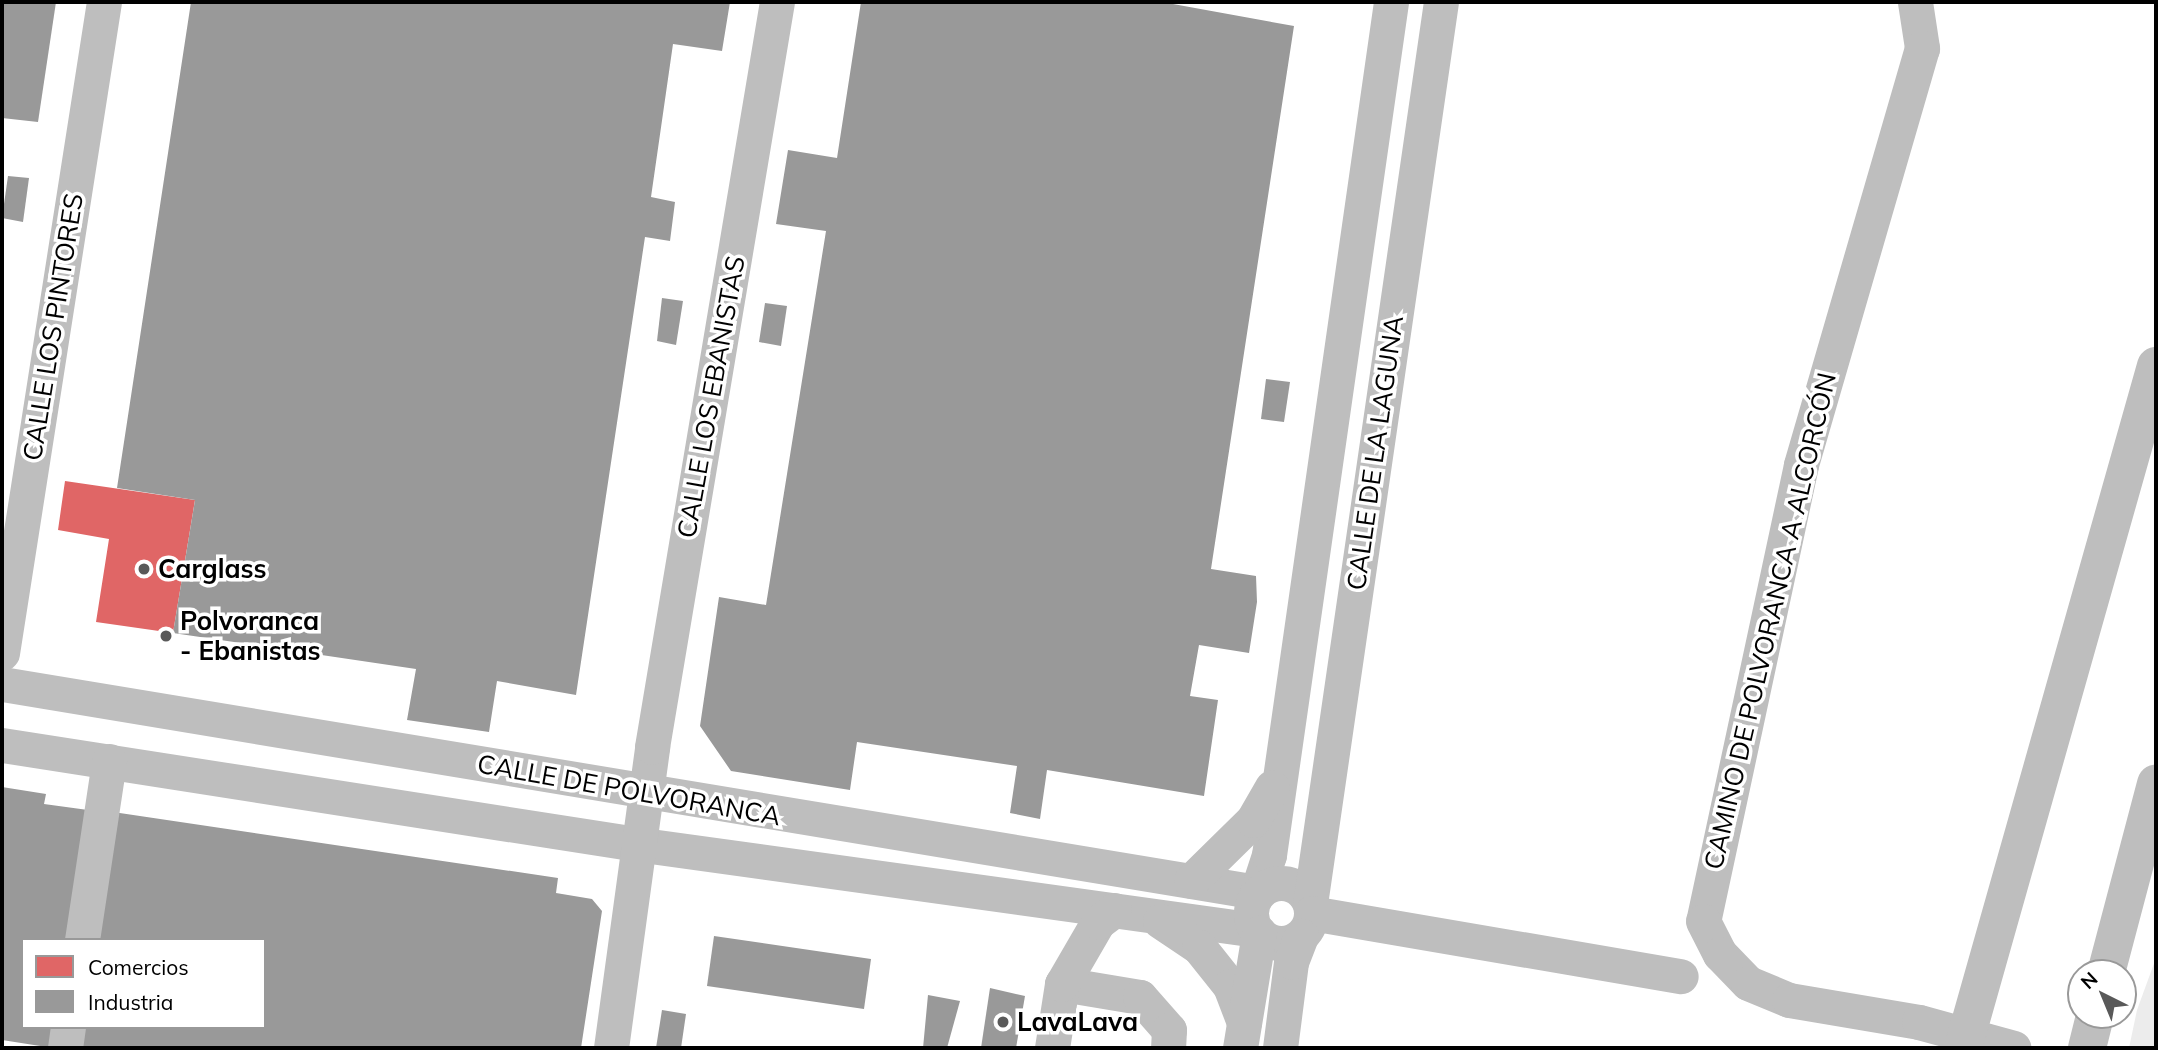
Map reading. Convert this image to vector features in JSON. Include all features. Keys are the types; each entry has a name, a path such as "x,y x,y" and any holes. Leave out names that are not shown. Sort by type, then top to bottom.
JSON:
{"highway":[{"path":"1963,1048 2156,366"},
{"path":"2110,959 2156,784"},
{"path":"2087,1048 2092,1029"}],"street":[{"name":"CALLE LOS PINTORES","path":"2,653 104,2"},
{"name":"CALLE LOS EBANISTAS","path":"611,1048 649,793 777,2"},
{"name":"CALLE DE LA LAGUNA","path":"1257,892 1269,855 1276,781 1391,2"},
{"name":"CALLE DE LA LAGUNA","path":"1280,1048 1291,962 1307,918 1441,2"},
{"name":"CAMINO DE POLVORANCA A ALCORCÓN","path":"1915,2 1922,48 1801,466 1707,887 1703,921 1720,954 1748,983 1789,1000 1919,1023 2014,1048"},
{"name":"CALLE DE POLVORANCA","path":"2,684 1257,892"},
{"name":"CALLE DE POLVORANCA","path":"2,745 643,845 1257,931"},
{"path":"82,938 109,761"},
{"path":"1191,881 1253,820 1276,781"},
{"path":"1242,1035 1257,931 1251,914 1257,892 1283,883 1300,889 1307,918"},
{"path":"1052,1048 1062,984 1098,922 1114,910"},
{"name":"CALLE DE POLVORANCA","path":"1152,915 1199,947 1230,986 1242,1035"},
{"path":"1257,931 1275,942 1307,918 1681,976"},
{"path":"1062,984 1140,997 1169,1030 1168,1048"},
{"path":"65,1048 68,1029"}],"shaded area":[{"path":"2156,958 2156,1048 2129,1048 2133,1029 2137,1029 2137,1010"}],"building: Comercios":[{"name":"Carglass","path":"65,481 195,500 173,633 96,622 109,539 58,530"}],"building: Industria":[{"path":"2,2 56,2 38,122 2,118"},
{"path":"191,2 730,2 722,51 673,44 651,197 675,202 670,241 645,237 576,695 497,681 489,732 407,720 416,669 173,633 195,500 117,488"},
{"path":"861,2 1162,2 1294,26 1211,569 1256,576 1257,602 1249,653 1199,645 1190,696 1218,700 1204,796 1047,770 1040,819 1010,813 1017,766 857,742 850,790 731,771 700,726 719,597 766,605 826,231 776,224 788,150 837,158"},
{"path":"8,176 29,178 23,222 2,218"},
{"path":"662,298 683,301 676,345 657,341"},
{"path":"765,303 787,306 781,346 759,342"},
{"path":"1266,379 1290,382 1284,422 1261,419"},
{"path":"2,787 46,794 44,804 88,810 70,938 21,938 21,1029 57,1029 53,1048 2,1040"},
{"path":"113,812 558,878 556,893 592,899 602,911 581,1048 78,1048 81,1029 266,1029 266,938 92,938"},
{"path":"714,936 871,959 864,1009 707,986"},
{"name":"LavaLava","path":"990,988 1025,996 1016,1048 981,1048"},
{"name":"LavaLava","path":"928,995 960,1001 947,1048 923,1048"},
{"path":"662,1010 686,1014 681,1048 656,1048"}],"place":[{"name":"Carglass","path":"144,569"},
{"name":"Polvoranca - Ebanistas","path":"166,636"},
{"name":"LavaLava","path":"1003,1022"}]}
